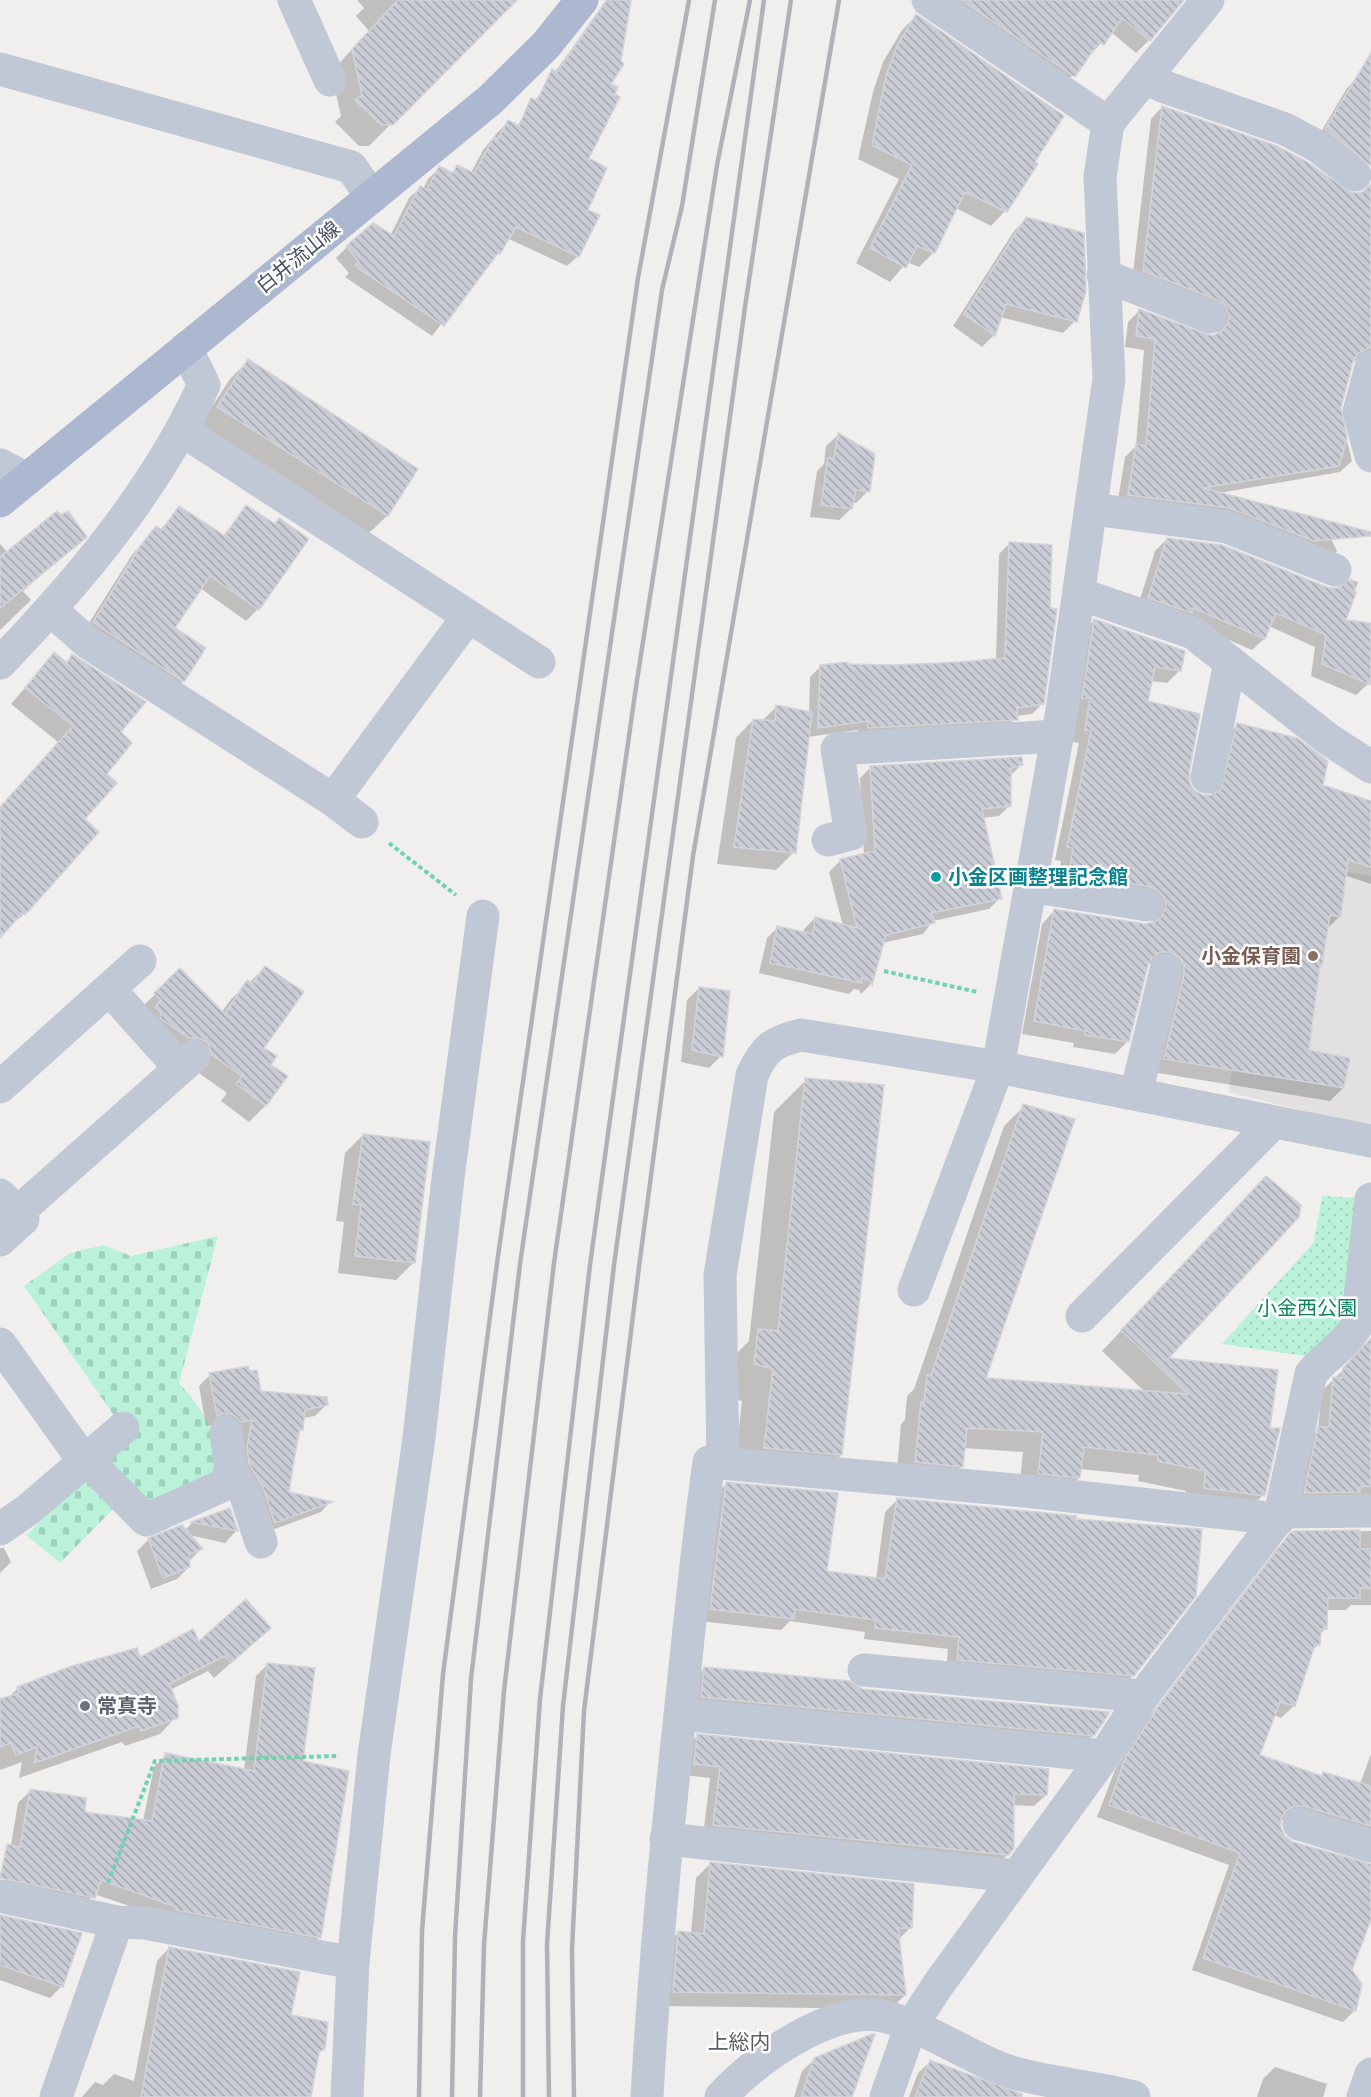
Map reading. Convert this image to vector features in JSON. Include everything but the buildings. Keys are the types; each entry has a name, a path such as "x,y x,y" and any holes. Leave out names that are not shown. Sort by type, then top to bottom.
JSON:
{"main road":[{"name":"白井流山線","path":"0,501 13,472 186,348 490,100 546,45 582,0"}],"street":[{"path":"294,0 330,80"},
{"path":"928,0 1108,123"},
{"path":"914,1290 998,1067 1057,736 1093,509 1103,275 1100,177 1108,123 1208,0"},
{"path":"0,69 351,167 372,197"},
{"path":"1145,77 1162,86 1284,129 1317,146 1355,175"},
{"path":"1103,275 1210,317"},
{"path":"0,663 51,610 121,525 183,431 204,385 186,348"},
{"path":"1371,367 1359,412 1371,456"},
{"path":"183,431 467,618 539,662"},
{"path":"1093,509 1227,527 1335,570"},
{"path":"1080,594 1193,633 1329,739 1371,767"},
{"path":"51,610 87,642 333,800 362,822"},
{"path":"333,800 467,618"},
{"path":"1207,777 1230,662"},
{"path":"828,840 851,834 837,749 1057,736"},
{"path":"1030,886 1147,905"},
{"path":"346,2097 354,1963 374,1755 419,1438 448,1178 483,916"},
{"path":"0,1087 140,961"},
{"path":"1136,1094 1166,970"},
{"path":"6,1216 187,1062 109,989"},
{"path":"723,1462 720,1275 752,1076 761,1056 779,1040 801,1035 998,1067 1371,1141"},
{"path":"1082,1316 1274,1122"},
{"path":"1278,1519 1311,1374 1319,1363 1352,1334 1357,1325 1371,1199"},
{"path":"0,1344 84,1459 146,1520 224,1485 231,1471"},
{"path":"0,1529 29,1509 84,1459 123,1428"},
{"path":"226,1432 231,1471 245,1493 261,1542"},
{"path":"647,2097 652,1998 666,1839 697,1547 709,1462 1037,1492 1278,1519"},
{"path":"886,2097 911,2026 1203,1613 1283,1512 1371,1511"},
{"path":"864,1670 1143,1696"},
{"path":"680,1714 1104,1756"},
{"path":"1299,1824 1371,1846"},
{"path":"666,1839 1015,1876"},
{"path":"0,1896 106,1919 145,1923 354,1963"},
{"path":"56,2097 106,1919"},
{"path":"722,2097 758,2062 801,2035 838,2018 882,2016 911,2026 950,2046 1017,2073 1134,2097"},
{"path":"1363,2097 1371,2074"}],"path":[{"path":"362,822 483,916"},
{"path":"884,971 980,992"},
{"path":"106,1919 155,1761 374,1755"}],"shaded area":[{"name":"小金保育園","path":"1272,859 1371,876 1371,1124 1340,1120 1228,1092"}],"green space":[{"name":"小金西公園","path":"1322,1196 1359,1198 1344,1326 1312,1357 1222,1344 1314,1242"},
{"path":"218,1236 179,1383 197,1405 208,1424 219,1473 152,1505 114,1508 60,1563 26,1535 129,1437 24,1286 70,1253 103,1245 131,1256"}],"railway":[{"path":"419,2097 422,1931 443,1674 498,1256 638,278 689,0"},
{"path":"452,2097 455,1937 471,1679 520,1264 662,290 682,206 715,0"},
{"path":"480,2097 484,1945 504,1691 554,1263 636,687 717,165 750,0"},
{"path":"523,2097 523,1941 540,1699 590,1265 764,0"},
{"path":"549,2097 547,1944 563,1706 614,1265 745,307 791,0"},
{"path":"574,2097 572,1949 584,1711 639,1267 693,856 839,0"}],"place":[{"name":"小金区画整理記念館","path":"936,877"},
{"name":"小金保育園","path":"1313,956"},
{"name":"常真寺","path":"85,1706"}],"district":[{"name":"上総内","path":"739,2042"}]}
